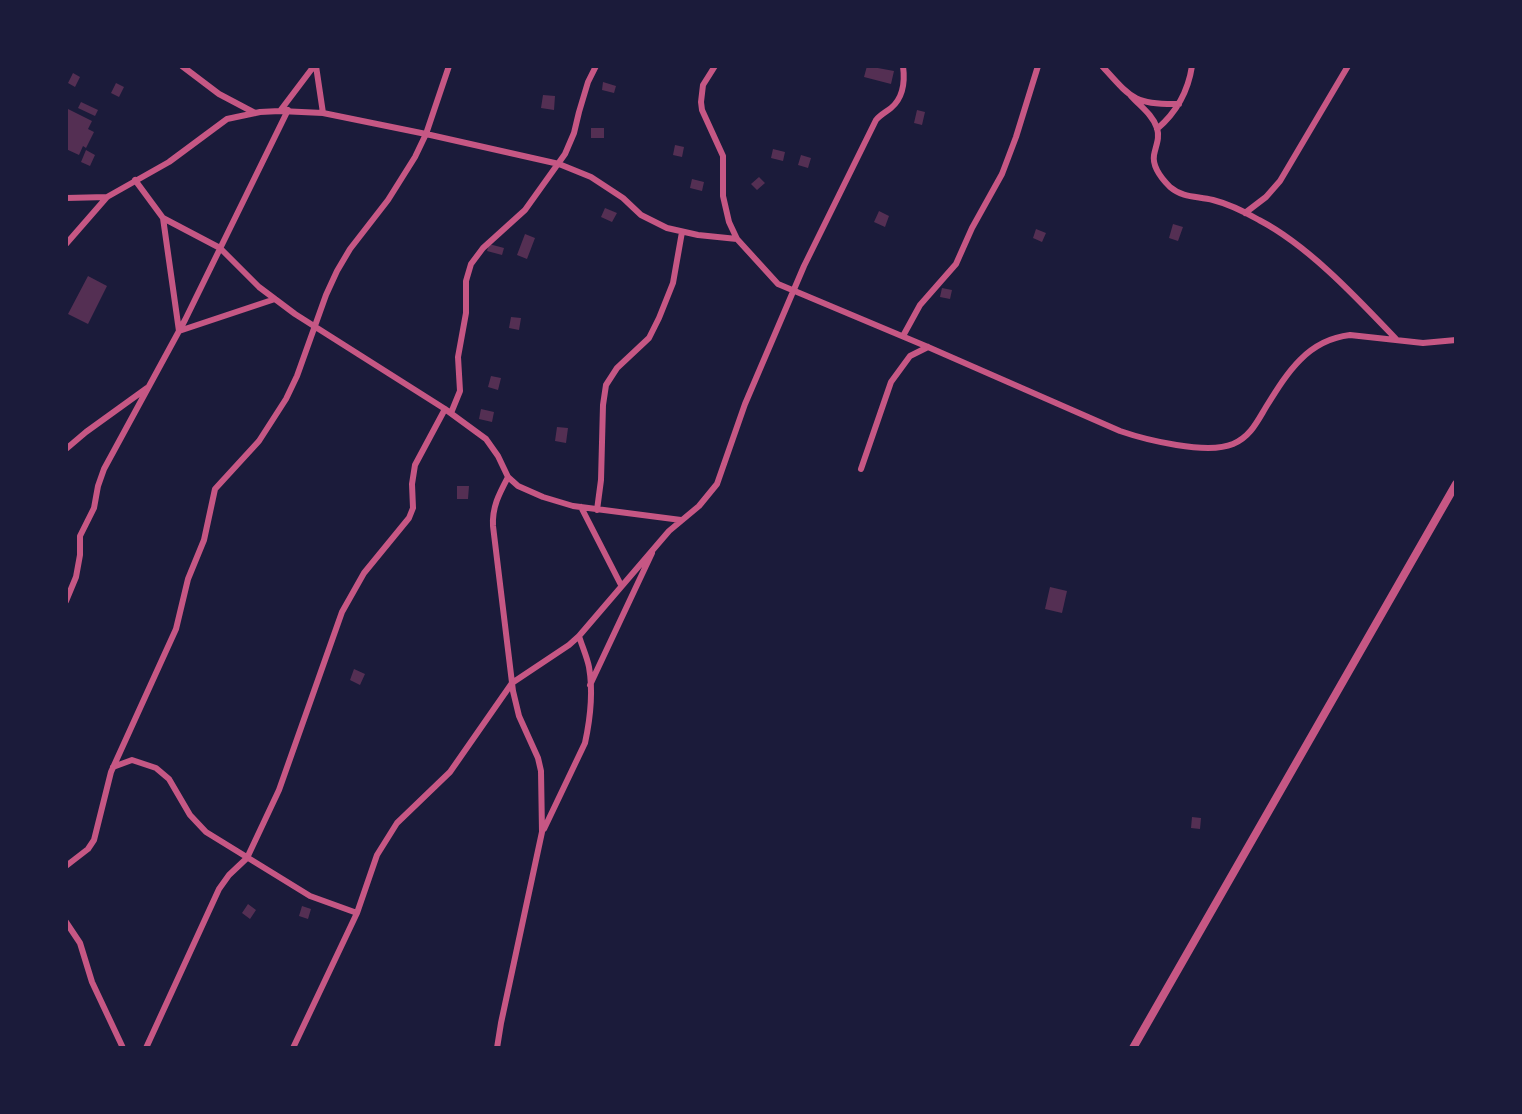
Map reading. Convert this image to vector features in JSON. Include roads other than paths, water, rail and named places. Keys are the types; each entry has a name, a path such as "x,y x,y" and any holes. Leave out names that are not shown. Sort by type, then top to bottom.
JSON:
{"street":[{"path":"182,66 219,94 256,113"},
{"path":"280,111 315,66"},
{"path":"315,66 323,113"},
{"path":"66,866 88,849 94,840 113,767 176,629 188,579 204,540 215,489 246,456 273,420 297,376 326,295 350,249 394,192 426,134 449,66"},
{"path":"452,414 460,391 458,357 465,321 466,281 471,264 483,248 525,210 559,164 574,133 583,97 596,66"},
{"path":"714,66 703,85 701,102 702,110 723,156 723,196 729,222 737,239 778,284 1120,431 1148,439 1215,448 1233,444 1252,430 1290,372 1314,347 1329,339 1350,335 1431,343 1456,340"},
{"path":"293,1048 357,913 372,867 392,831 410,809 450,772 512,683 579,636 655,547 681,520 706,500 722,476 735,431 794,290 873,124 899,98 904,74 903,66"},
{"path":"903,336 920,305 956,264 972,228 1002,174 1038,66"},
{"path":"1102,66 1152,118 1157,129 1158,142 1154,155 1155,164 1158,172 1170,187 1190,197 1211,200 1245,213 1277,231 1299,247 1358,300 1398,340"},
{"path":"1157,129 1170,117 1179,104 1187,89 1192,66"},
{"path":"1245,213 1266,197 1280,181 1348,66"},
{"path":"1131,96 1152,105 1179,104"},
{"path":"66,601 76,577 80,555 80,536 94,508 99,479 179,331 288,110"},
{"path":"66,244 107,197 169,162 227,120 256,113 288,110 323,113 559,164 599,182 654,222 682,232 737,239"},
{"path":"135,180 163,218 220,248 259,287 275,299 445,409 486,439 498,456 508,477 524,490 581,507 681,520"},
{"path":"66,198 107,197"},
{"path":"163,218 179,331"},
{"path":"597,510 601,480 603,405 606,385 617,368 649,338 659,318 673,283 682,232"},
{"path":"179,331 275,299"},
{"path":"861,469 891,382 910,356 928,347"},
{"path":"66,449 148,387"},
{"path":"146,1048 219,889 229,875 248,858 287,768 342,612 364,573 409,518 413,508 412,483 415,465 445,409"},
{"path":"497,1048 542,832 541,771 538,758 519,716 512,683 493,517 496,499 508,477"},
{"path":"1133,1048 1456,484"},
{"path":"581,507 621,585"},
{"path":"590,686 655,547"},
{"path":"542,832 585,743 589,719 589,667 579,636"},
{"path":"113,767 132,760 156,768 169,779 196,823 206,832 310,896 357,913"},
{"path":"66,922 80,944 92,982 123,1048"}]}
